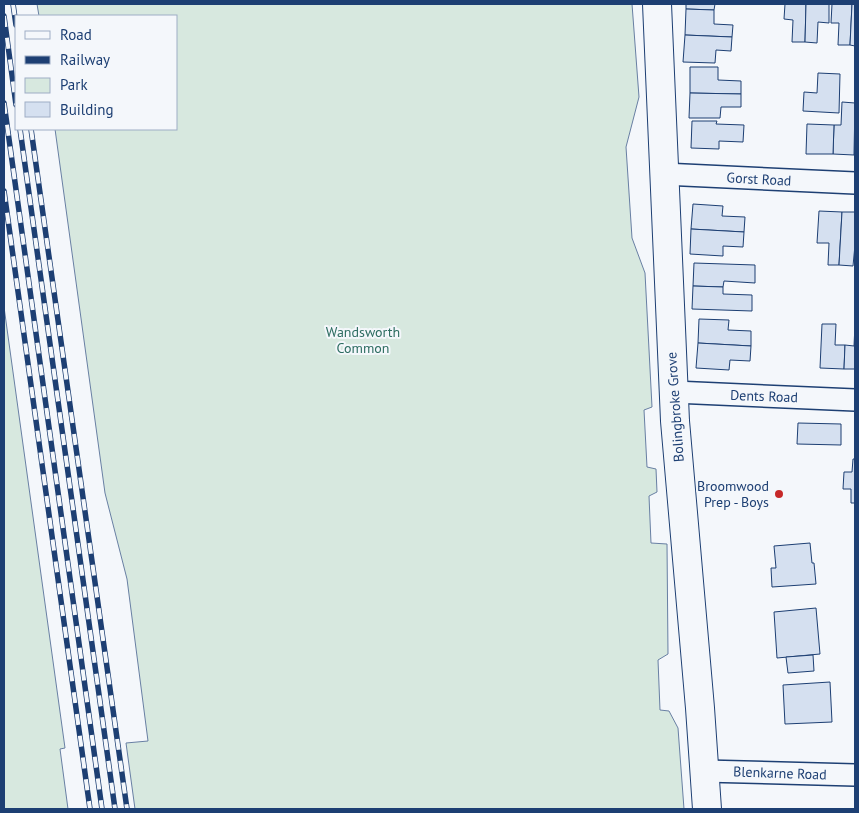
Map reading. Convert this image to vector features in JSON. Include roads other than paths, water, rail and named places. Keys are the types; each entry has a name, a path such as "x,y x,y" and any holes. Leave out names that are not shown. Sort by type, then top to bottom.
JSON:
{"main road":[{"name":"Bolingbroke Grove","path":"657,4 675,420 707,809"}],"street":[{"name":"Gorst Road","path":"663,174 855,183"},
{"name":"Dents Road","path":"674,392 855,400"},
{"name":"Blenkarne Road","path":"704,771 855,775"}],"railway":[{"path":"13,4 15,18"},
{"path":"4,16 15,98"},
{"path":"4,103 102,809"},
{"path":"20,130 115,809"},
{"path":"31,130 127,809"},
{"path":"4,191 90,809"}],"place":[{"name":"Broomwood Prep - Boys","path":"779,494"}],"park label":[{"name":"Wandsworth Common","path":"363,340"}]}
